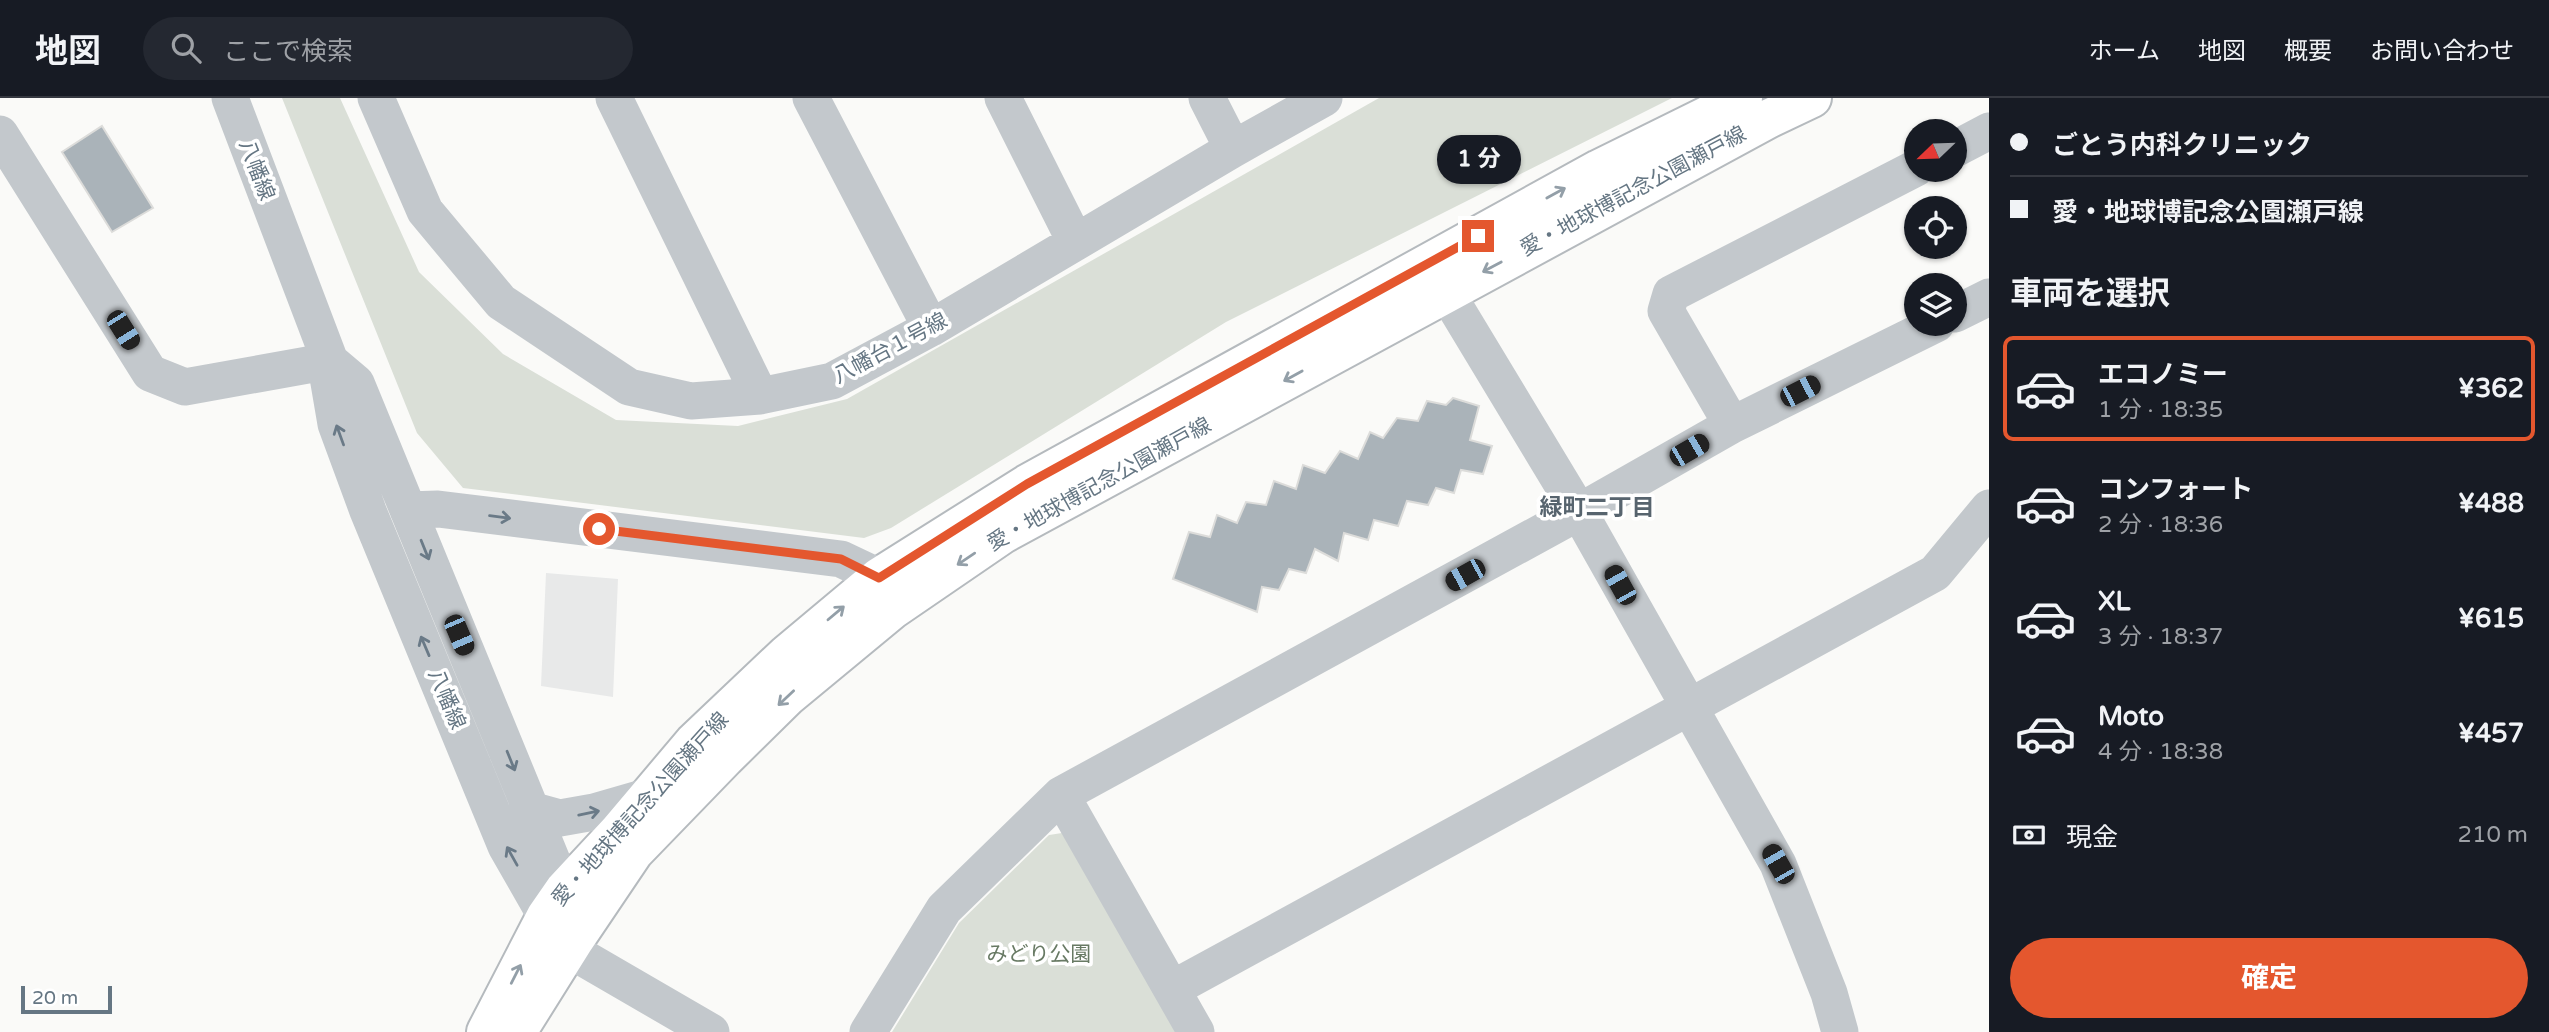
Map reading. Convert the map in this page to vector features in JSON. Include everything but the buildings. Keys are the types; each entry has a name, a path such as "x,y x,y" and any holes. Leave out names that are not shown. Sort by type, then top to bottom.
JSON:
{"main road":[{"name":"愛・地球博記念公園瀬戸線","path":"517,1032 634,852 788,696 891,610 1003,534 1437,278 1599,169 1743,98"},
{"name":"愛・地球博記念公園瀬戸線","path":"486,1032 555,903 646,796 694,742 787,654 879,578 1027,484 1437,278 1812,98"}],"street":[{"name":"八幡線","path":"230,98 330,360 328,377 336,424 368,511 506,846 555,903"},
{"name":"八幡台１号線","path":"376,98 425,211 501,302 629,387 691,401 760,396 832,381 930,328 1324,98"},
{"path":"614,98 760,396"},
{"path":"811,98 930,328"},
{"path":"1003,98 1075,241"},
{"path":"1207,98 1233,149"},
{"path":"1967,143 1989,131"},
{"path":"0,134 150,373 185,387 330,360"},
{"path":"1732,425 1666,311 1671,294 1904,174"},
{"path":"1437,278 1579,512 1778,864 1829,993 1839,1032"},
{"path":"1967,308 1989,297"},
{"path":"868,1032 944,909 1061,794 1579,512 1732,425 1912,336"},
{"name":"八幡線","path":"330,360 356,383 531,810 555,903"},
{"path":"1172,989 1935,573 1989,508"},
{"path":"408,510 438,509 841,559 879,578"},
{"path":"1061,794 1196,1032"},
{"path":"531,810 560,818 646,796"},
{"path":"555,903 577,937 711,1032"}],"shaded area":[{"path":"546,573 618,579 613,697 541,686"}],"green space":[{"path":"282,98 340,98 419,272 503,354 616,420 738,426 847,399 1379,98 1672,98 1226,322 891,528 864,538 463,488 417,433"},
{"name":"みどり公園","path":"1062,833 1176,1032 892,1032 959,923 1049,835"}],"district":[{"name":"緑町二丁目","path":"1597,507"}],"route":[{"path":"599,529 841,559 879,578 958,525 1027,484 1478,236"}]}
